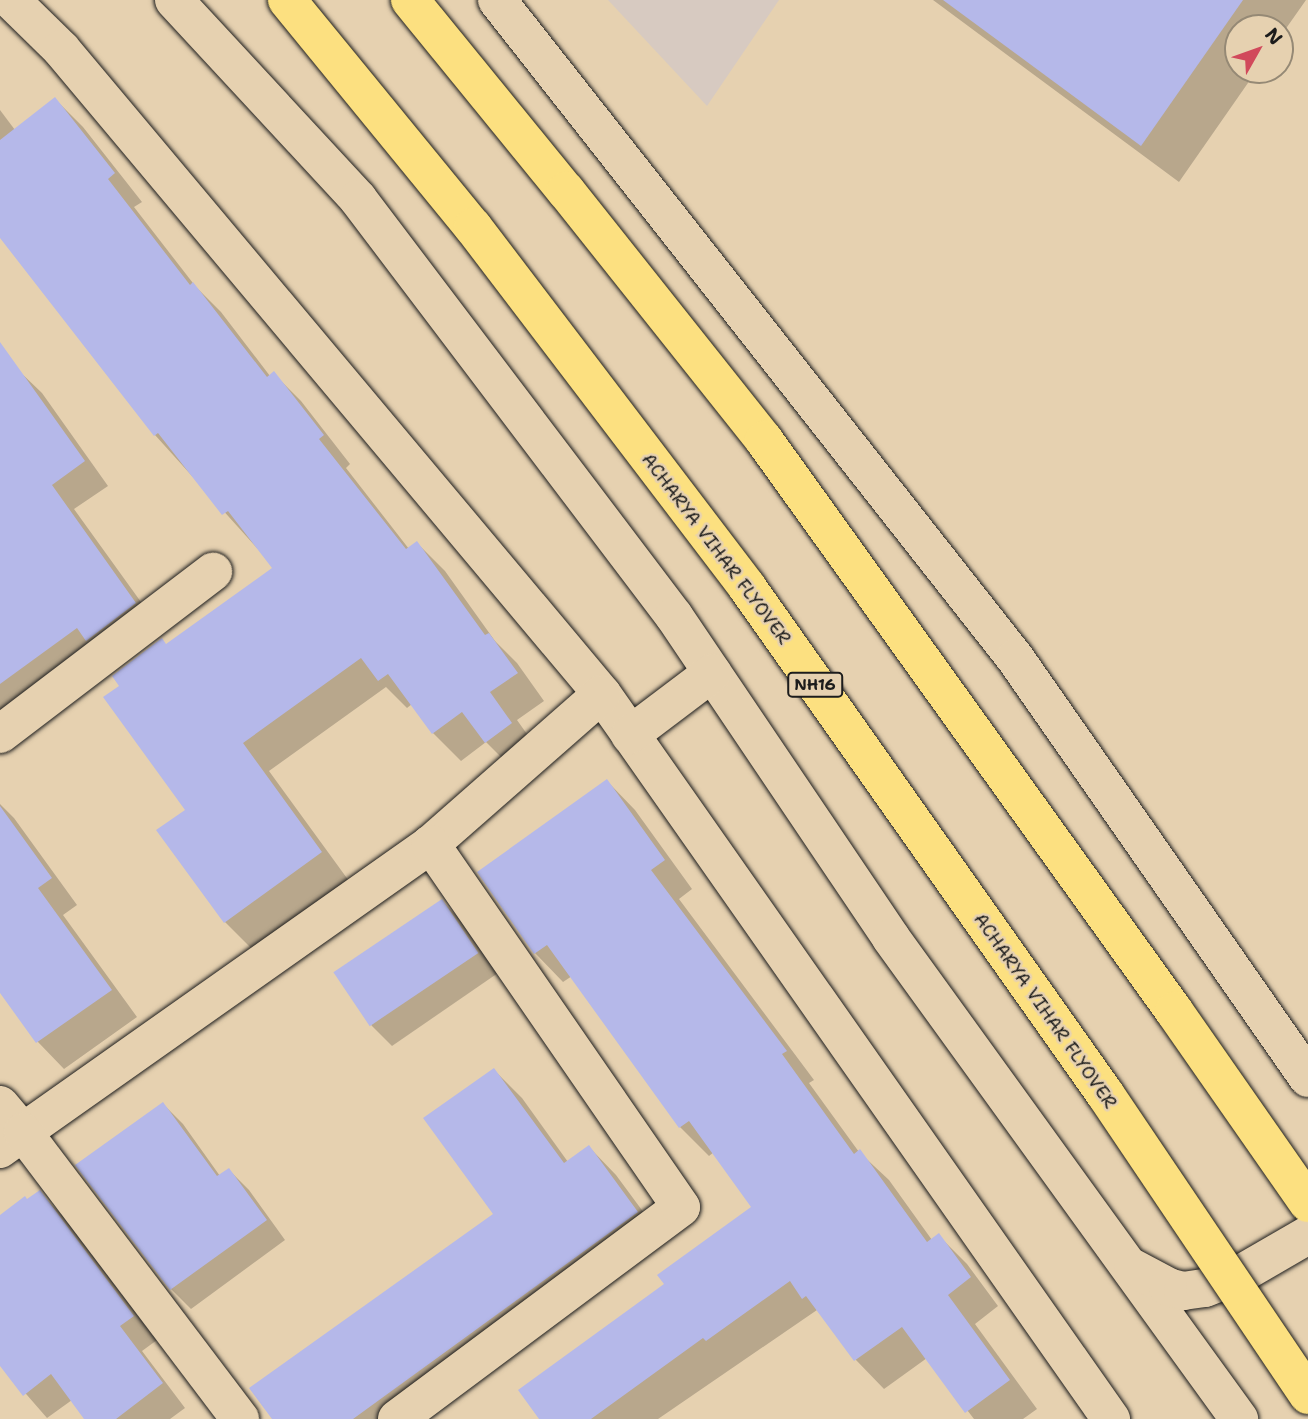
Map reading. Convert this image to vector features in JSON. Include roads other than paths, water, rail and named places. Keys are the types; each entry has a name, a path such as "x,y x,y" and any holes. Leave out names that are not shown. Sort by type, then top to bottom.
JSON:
{"highway":[{"name":"ACHARYA VIHAR FLYOVER","path":"287,0 473,227 747,587 1105,1094 1308,1395"},
{"path":"410,0 764,440 1308,1203"}],"street":[{"path":"11,0 61,49 601,694 1111,1419"},
{"path":"174,0 358,200 674,616 891,938 1238,1419"},
{"path":"497,0 1015,658 1308,1079"},
{"path":"0,734 213,572"},
{"path":"630,735 712,673"},
{"path":"240,1419 8,1129 431,844 601,694"},
{"path":"397,1419 681,1207 431,844"},
{"path":"1127,1264 1168,1287 1183,1291 1205,1288 1239,1275 1308,1235"}]}
